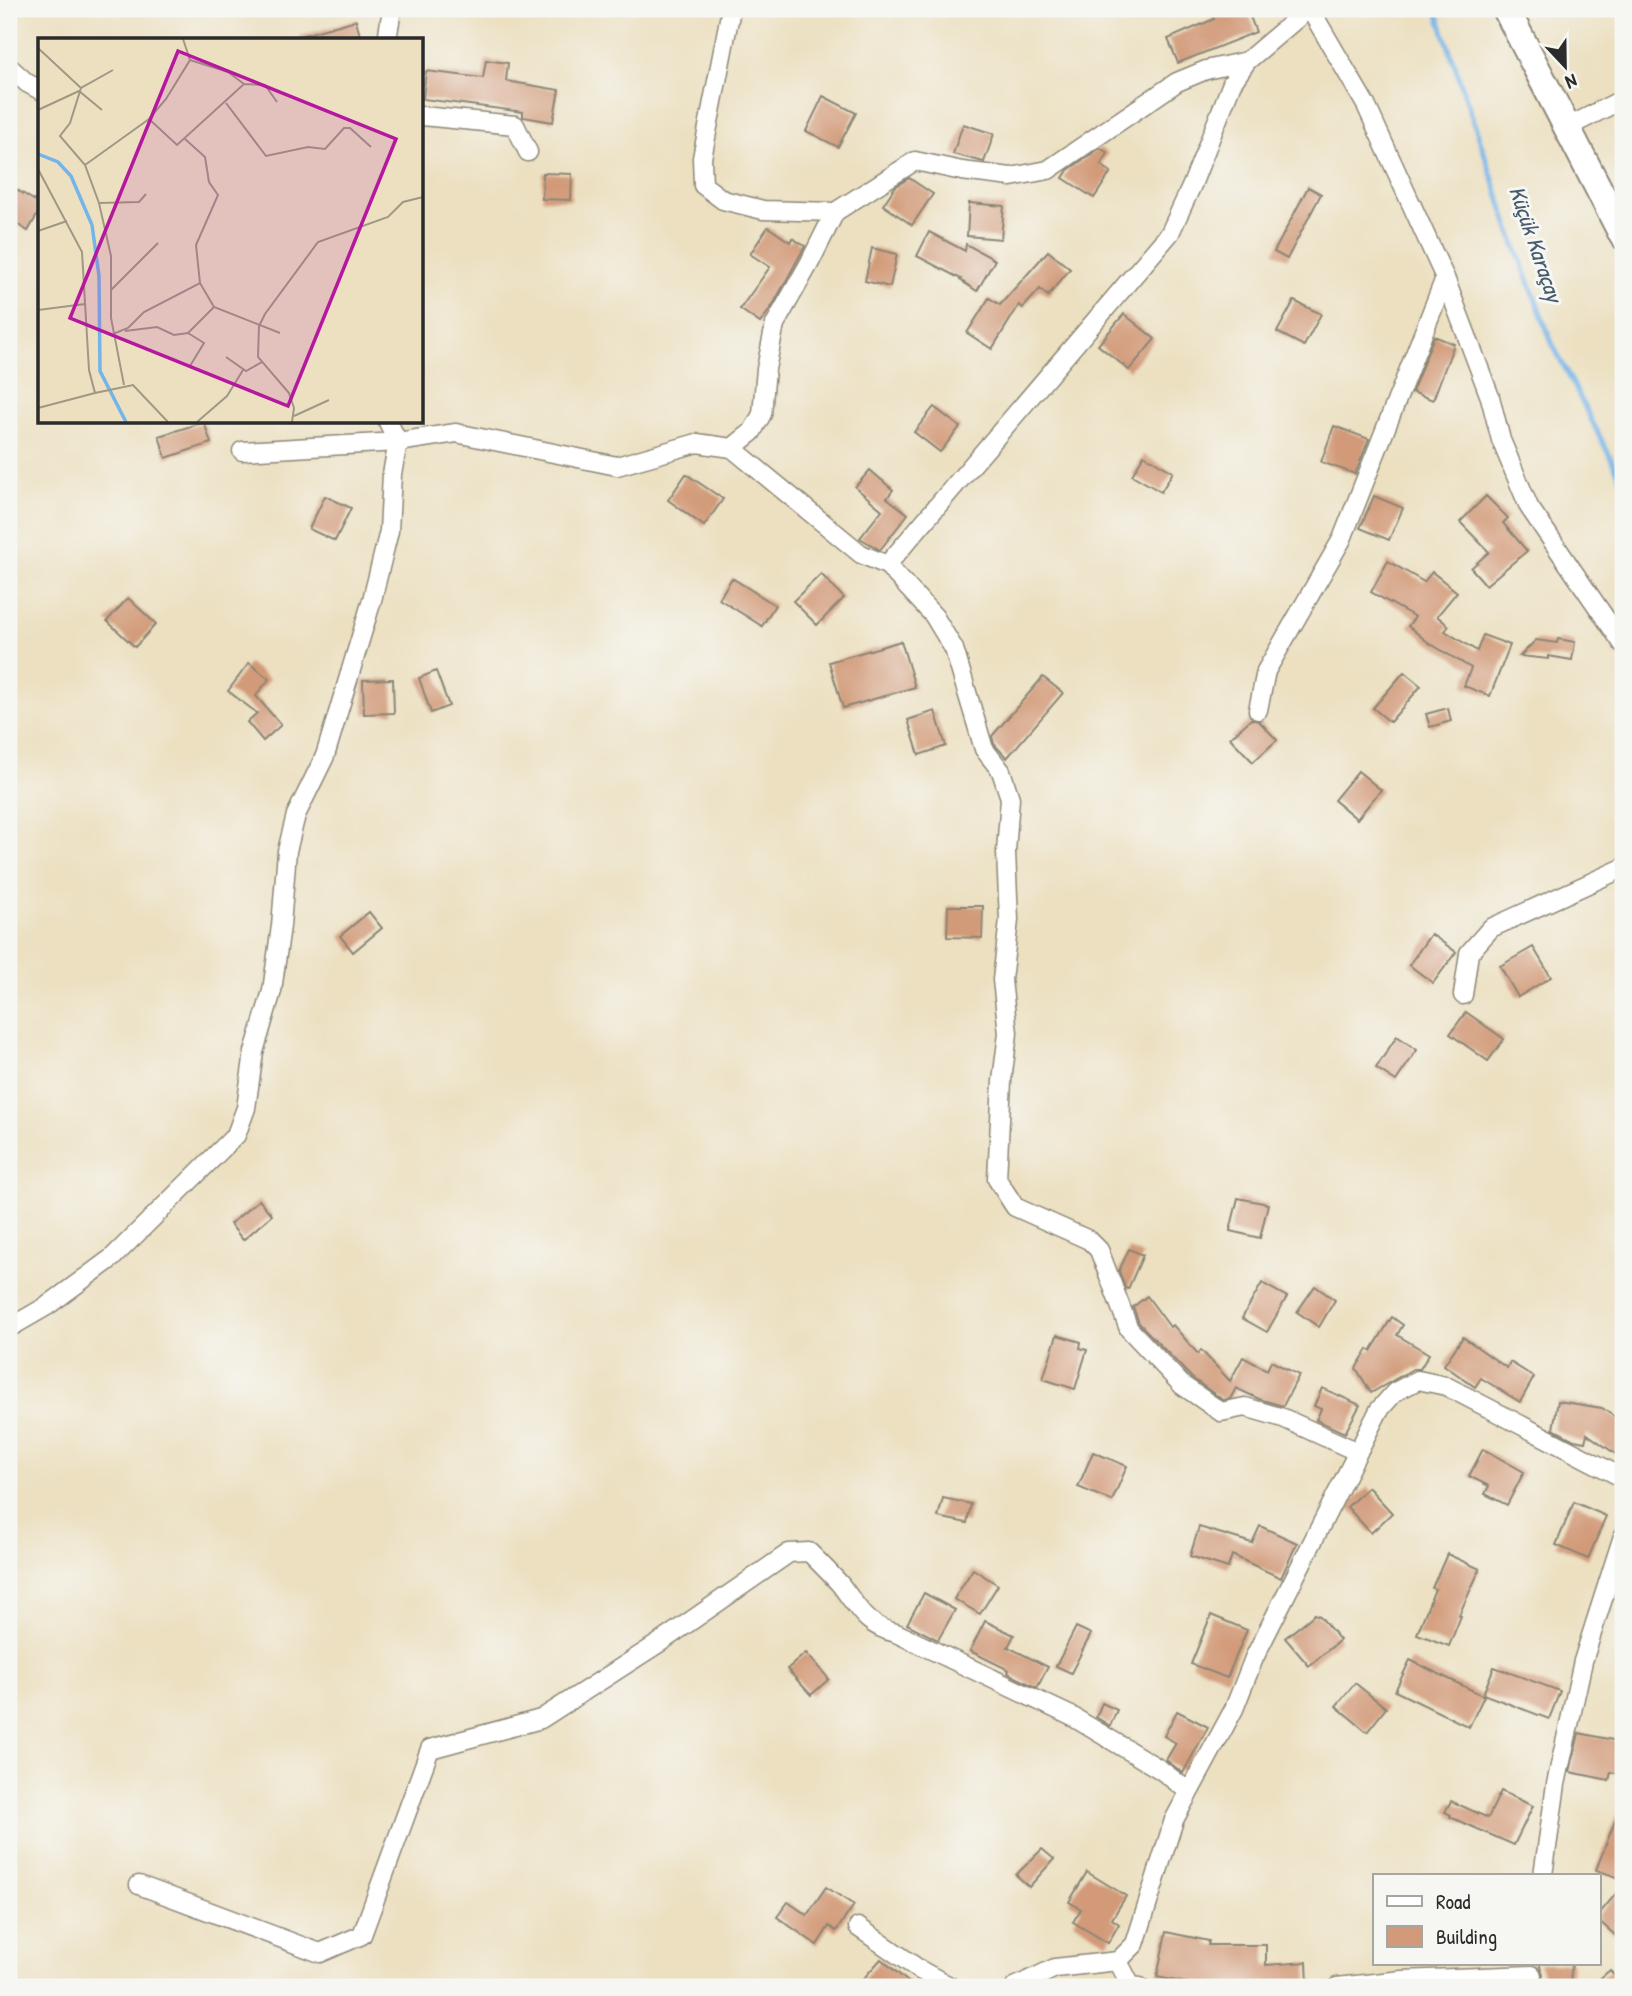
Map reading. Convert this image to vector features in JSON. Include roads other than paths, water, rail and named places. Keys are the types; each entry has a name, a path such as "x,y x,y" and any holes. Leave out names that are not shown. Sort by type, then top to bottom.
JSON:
{"street":[{"path":"387,38 392,9"},
{"path":"731,9 702,158 704,185 723,200 763,210 835,212"},
{"path":"887,565 1170,233 1233,83 1247,61 1309,9 1366,105 1445,278 1490,397 1501,440 1529,507 1623,644"},
{"path":"1506,9 1623,236"},
{"path":"732,448 752,432 762,414 766,369 775,324 835,212 915,161 962,171 1011,177 1048,170 1177,82 1206,70 1247,61"},
{"path":"9,67 38,89"},
{"path":"1568,127 1623,99"},
{"path":"424,116 515,125 528,152"},
{"path":"1258,710 1266,671 1342,539 1445,278"},
{"path":"9,1328 47,1306 112,1258 236,1135 246,1108 254,1052 272,991 288,851 296,814 325,756 372,600 389,531 391,474 398,442 389,424"},
{"path":"242,451 398,442 456,433 617,466 696,443 732,448 861,554 887,565 934,616 954,649 984,749 1001,771 1010,798 1006,852 1009,920 1002,979 1008,1033 1002,1081 997,1179 1015,1207 1089,1240 1099,1250 1129,1329 1182,1385 1221,1412 1245,1407 1283,1418 1359,1452"},
{"path":"1462,995 1469,953 1491,928 1623,868"},
{"path":"1015,1987 1055,1968 1118,1961 1135,1944 1174,1820 1234,1709 1254,1658 1379,1410 1395,1392 1418,1380 1446,1386 1623,1478"},
{"path":"1543,1874 1556,1784 1583,1661 1623,1536"},
{"path":"139,1885 320,1953 362,1935 430,1749 541,1719 659,1643 789,1553 809,1552 839,1583 864,1616 880,1629 896,1633 1073,1717 1161,1770 1188,1791"},
{"path":"858,1927 920,1970 951,1987"},
{"path":"1118,1961 1131,1986 1140,1987"},
{"path":"1336,1987 1402,1980 1534,1975"}],"waterway":[{"name":"Küçük Karaçay","path":"1436,9 1515,245 1552,343 1623,482"}]}
